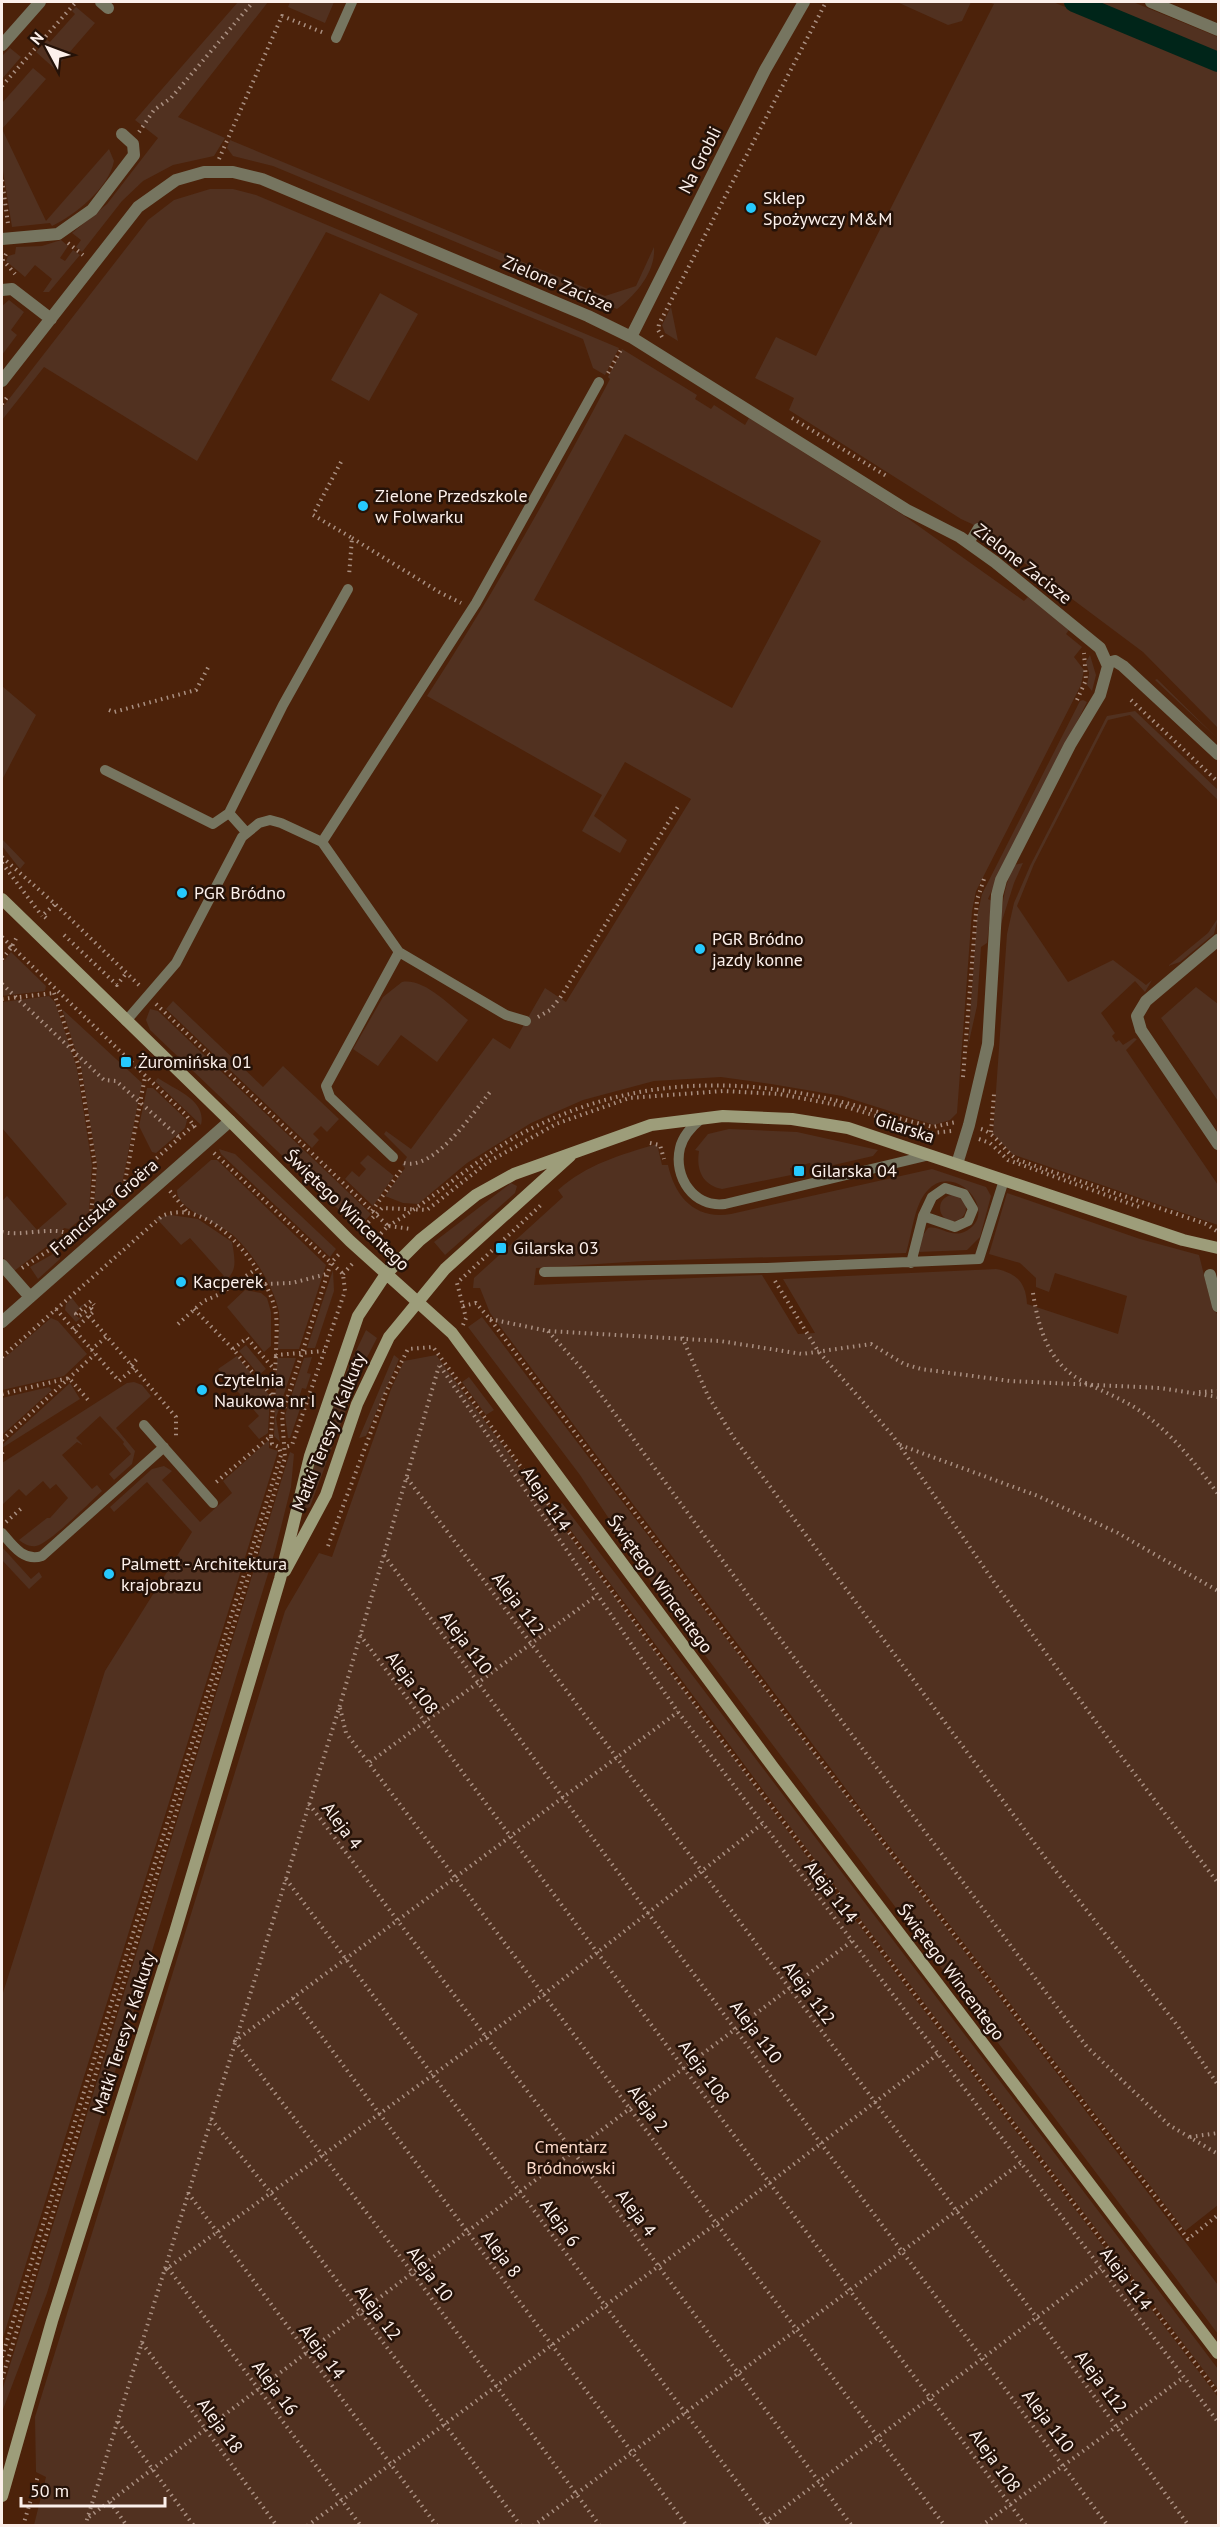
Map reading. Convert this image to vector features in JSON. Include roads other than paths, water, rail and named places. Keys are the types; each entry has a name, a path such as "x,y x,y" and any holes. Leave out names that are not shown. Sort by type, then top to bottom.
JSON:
{"street":[{"path":"2,45 40,2"},
{"name":"Na Grobli","path":"627,342 765,70 804,2"},
{"path":"1151,2 1218,30"},
{"path":"2,239 58,234 92,210 134,155 126,138"},
{"name":"Zielone Zacisze","path":"2,381 138,207 176,180 204,172 233,172 262,179 588,315 627,342 663,357 907,510 969,543 1093,642 1104,653 1108,663 1115,661 1124,666 1218,754"},
{"path":"2,290 12,289 51,319"},
{"path":"957,1164 969,1125 988,1044 997,895 1001,880 1070,745 1100,695 1108,663"},
{"name":"Świętego Wincentego","path":"2,899 126,1022 230,1120 341,1232 452,1333 772,1767 1218,2353"},
{"path":"1218,940 1146,1001 1137,1016 1141,1030 1218,1144"},
{"name":"Gilarska","path":"386,1274 420,1240 491,1185 532,1165 651,1125 702,1118 754,1115 848,1128 1197,1244 1218,1248"},
{"name":"Franciszka Groëra","path":"3,1318 30,1297 230,1120"},
{"name":"Gilarska","path":"418,1302 446,1269 573,1153"},
{"path":"2,1265 30,1297"},
{"name":"Matki Teresy z Kalkuty","path":"2,2496 52,2321 175,1932 280,1580 310,1456 358,1316 386,1274"},
{"path":"1210,1275 1218,1306"},
{"name":"Matki Teresy z Kalkuty","path":"280,1580 319,1511 357,1404 389,1337 418,1302"}],"lane":[{"path":"336,38 352,2"},
{"path":"322,842 476,603 599,382"},
{"path":"969,543 978,528"},
{"path":"105,770 213,824 229,813 283,705 348,589"},
{"path":"229,813 246,832"},
{"path":"126,1022 149,998 176,963 235,848 246,832 270,820 322,842 399,952 507,1015 526,1021"},
{"path":"393,1157 330,1097 326,1086 399,952"},
{"path":"702,1118 683,1138 679,1158 682,1174 690,1192 701,1201 716,1205 930,1155"},
{"path":"544,1272 767,1268 979,1259 1004,1180"},
{"path":"911,1263 923,1216 932,1197 945,1188 964,1194 973,1209 968,1221 955,1227 923,1216"},
{"path":"144,1425 213,1503"},
{"path":"2,1533 24,1555 33,1558 42,1556 164,1447"}],"waterway":[{"path":"1074,2 1218,62"}],"place":[{"name":"Sklep Spożywczy M&M","path":"751,208"},
{"name":"Zielone Przedszkole w Folwarku","path":"363,506"},
{"name":"PGR Bródno","path":"182,893"},
{"name":"PGR Bródno jazdy konne","path":"700,949"},
{"name":"Żuromińska 01","path":"126,1062"},
{"name":"Gilarska 04","path":"799,1171"},
{"name":"Gilarska 03","path":"501,1248"},
{"name":"Kacperek","path":"181,1282"},
{"name":"Czytelnia Naukowa nr I","path":"202,1390"},
{"name":"Palmett - Architektura krajobrazu","path":"109,1574"}],"park label":[{"name":"Cmentarz Bródnowski","path":"571,2157"}]}
